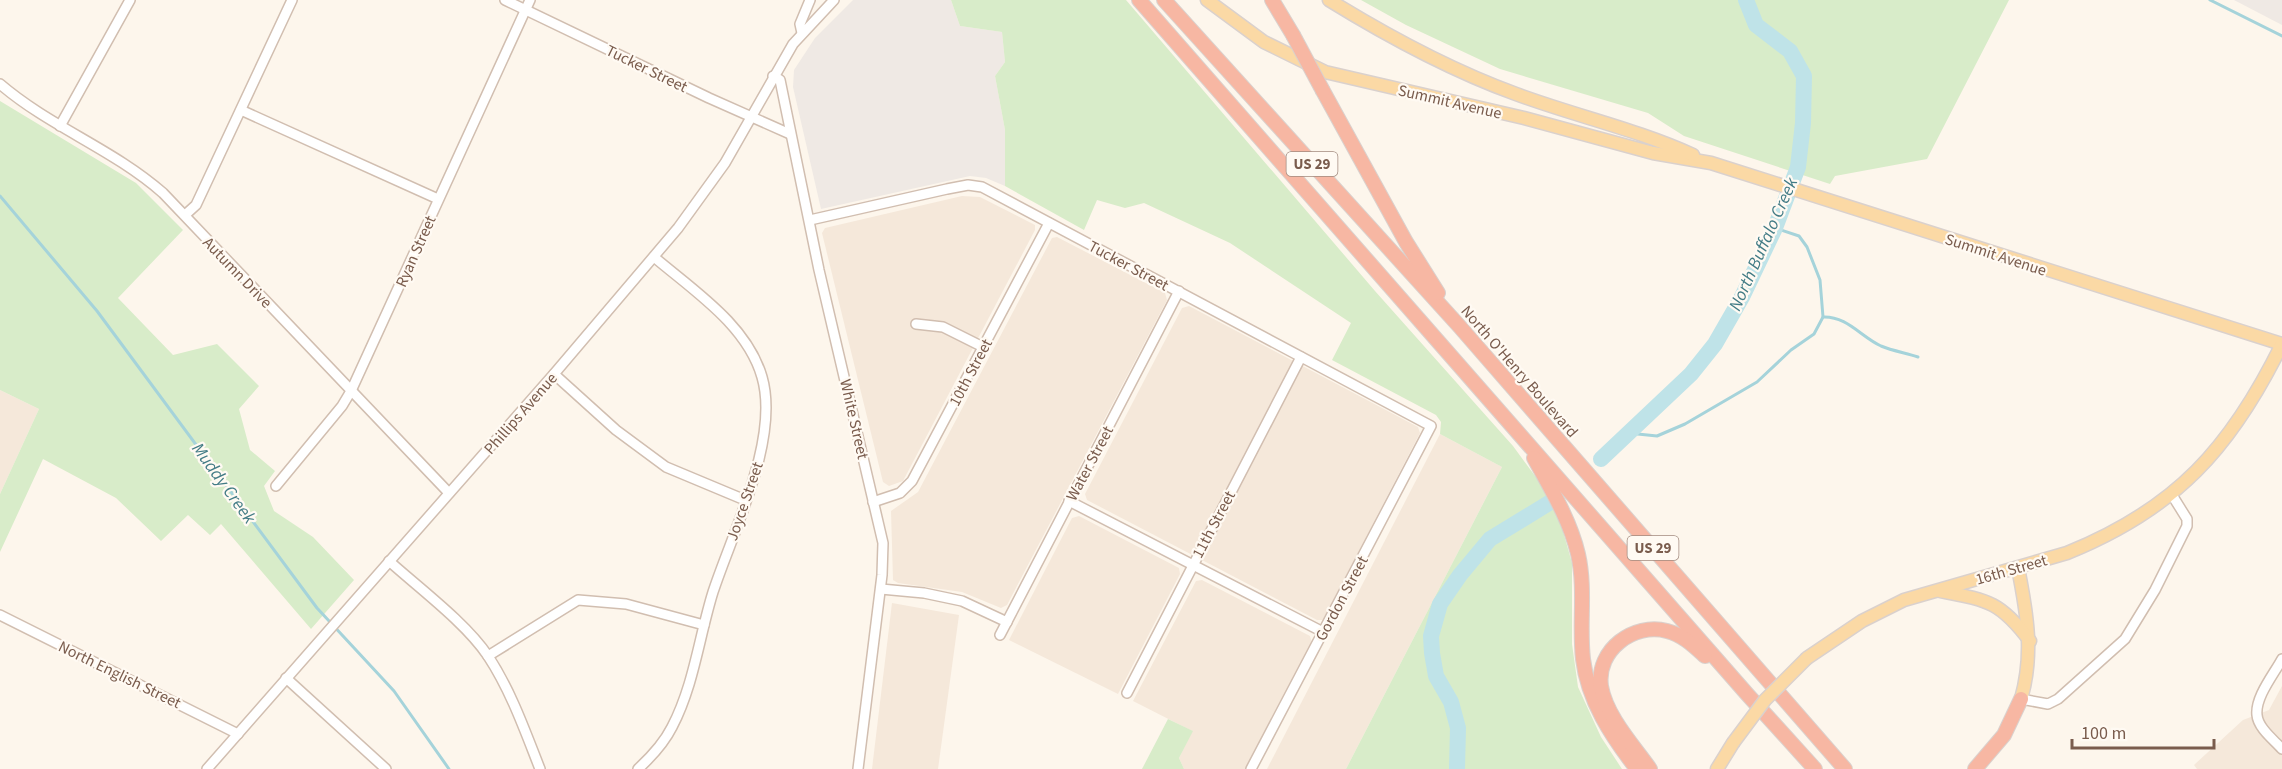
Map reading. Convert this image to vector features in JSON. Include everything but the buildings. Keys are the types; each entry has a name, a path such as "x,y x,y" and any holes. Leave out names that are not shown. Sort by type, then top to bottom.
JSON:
{"highway":[{"name":"US 29","path":"1139,0 1815,769"},
{"name":"North O'Henry Boulevard","path":"1164,0 1460,327 1845,769"},
{"path":"1272,0 1406,242 1460,327"},
{"path":"1520,433 1558,501 1578,554 1583,594 1583,660 1591,694 1607,728 1637,769"},
{"path":"1650,769 1605,700 1601,684 1604,665 1619,642 1630,633 1647,629 1676,634 1691,644 1747,694"},
{"path":"1975,769 2004,735 2021,699"}],"main road":[{"name":"Summit Avenue","path":"1207,0 1264,42 1325,72 1524,118 1653,153 1711,164 2282,344"},
{"path":"1216,0 1243,27"},
{"name":"Summit Avenue","path":"1329,0 1387,36 1451,68 1517,95 1664,142 1711,164"},
{"name":"16th Street","path":"1717,769 1765,700 1807,658 1876,613 1904,600 2018,568 2092,543 2129,524 2172,495 2200,468 2238,422 2282,344"},
{"path":"2018,568 2030,641 2030,661 2021,699"},
{"path":"1936,591 1974,598 2002,609 2030,641"}],"street":[{"path":"60,126 130,0"},
{"path":"185,215 196,205 243,111 292,0"},
{"name":"Tucker Street","path":"504,0 790,134"},
{"name":"Ryan Street","path":"276,486 342,406 351,391 530,0"},
{"name":"Phillips Avenue","path":"801,33 800,24 810,0"},
{"name":"Phillips Avenue","path":"207,769 654,257 709,187 773,76 801,33 834,0"},
{"name":"White Street","path":"773,76 780,80 790,134 883,543 881,590 858,769"},
{"name":"Autumn Drive","path":"0,84 15,97 60,126 126,163 149,181 185,215 449,494"},
{"path":"243,111 438,199"},
{"name":"Tucker Street","path":"810,220 968,185 982,187 1431,426"},
{"name":"10th Street","path":"873,502 900,493 912,481 1048,223"},
{"name":"Joyce Street","path":"638,769 653,754 671,728 688,690 704,625 756,472 768,412 762,377 747,343 727,321 654,257"},
{"name":"Water Street","path":"1000,634 1179,291"},
{"path":"916,324 943,327 983,347"},
{"name":"11th Street","path":"1127,693 1192,563 1301,357"},
{"path":"554,374 616,430 666,467 745,500"},
{"name":"Gordon Street","path":"1251,769 1431,426"},
{"path":"2021,699 2048,704 2058,699 2125,639 2155,590 2187,526 2187,519 2172,495"},
{"path":"1069,501 1323,632"},
{"path":"389,561 460,626 488,656 508,691 540,769"},
{"path":"881,590 924,593 962,601 1007,622"},
{"path":"488,656 578,600 626,604 704,625"},
{"name":"North English Street","path":"0,615 238,734"},
{"path":"2282,659 2260,700 2257,715 2263,728 2282,749"},
{"path":"286,678 386,769"}],"shaded area":[{"path":"853,0 951,0 960,26 1002,32 1005,62 995,76 1005,130 1005,186 986,178 970,176 821,209 793,87 794,70 815,38"},
{"path":"2234,0 2282,0 2282,25"},
{"path":"962,196 980,197 1035,225 1035,230 903,481 889,486 883,482 822,233 825,228"},
{"path":"1057,237 1165,293 1167,300 1007,605 1001,608 962,592 898,583 893,580 891,511 918,492 1052,238"},
{"path":"1189,306 1418,427 1420,433 1323,620 1317,620 1087,500 1085,494 1182,308"},
{"path":"0,390 39,409 0,494"},
{"path":"1440,434 1502,467 1346,769 1267,769"},
{"path":"1079,516 1179,568 1180,574 1118,694 1009,640 1072,518"},
{"path":"1202,580 1310,636 1312,643 1246,769 1184,769 1179,758 1192,731 1133,701 1196,581"},
{"path":"892,603 959,615 938,769 872,769"},
{"path":"2282,686 2282,769 2197,769 2194,765 2243,720 2269,710"}],"green space":[{"path":"951,0 1126,0 1375,291 1513,446 1541,484 1561,524 1572,563 1572,644 1578,687 1601,737 1622,769 1346,769 1502,467 1440,434 1441,422 1436,415 1332,360 1351,323 1230,243 1144,203 1125,208 1097,200 1084,230 1005,186 1005,130 995,76 1005,62 1002,32 960,26"},
{"path":"1361,0 2009,0 1927,159 1835,176 1830,184 1684,136 1648,113 1500,69 1406,25"},
{"path":"0,101 136,183 183,230 118,298 173,355 217,344 259,386 239,409 250,450 275,471 264,486 274,511 313,537 354,580 311,629 221,524 210,535 188,515 161,541 116,498 43,459 0,552 0,494 39,409 0,390"},
{"path":"1168,719 1193,731 1179,758 1184,769 1142,769"}],"waterway":[{"name":"North Buffalo Creek","path":"1601,459 1691,374 1715,344 1742,297 1775,228 1798,167 1803,123 1804,76 1790,51 1756,25 1746,0"},
{"path":"2210,0 2282,36"},
{"name":"Muddy Creek","path":"0,196 97,311 317,608 394,691 449,769"},
{"path":"1628,433 1657,436 1685,424 1757,382 1791,350 1814,334 1823,317 1820,280 1807,247 1799,236 1775,228"},
{"path":"1823,317 1847,323 1881,346 1918,357"},
{"name":"North Buffalo Creek","path":"1457,769 1458,728 1451,702 1436,676 1432,653 1431,636 1440,604 1460,575 1490,539 1549,503"}]}
